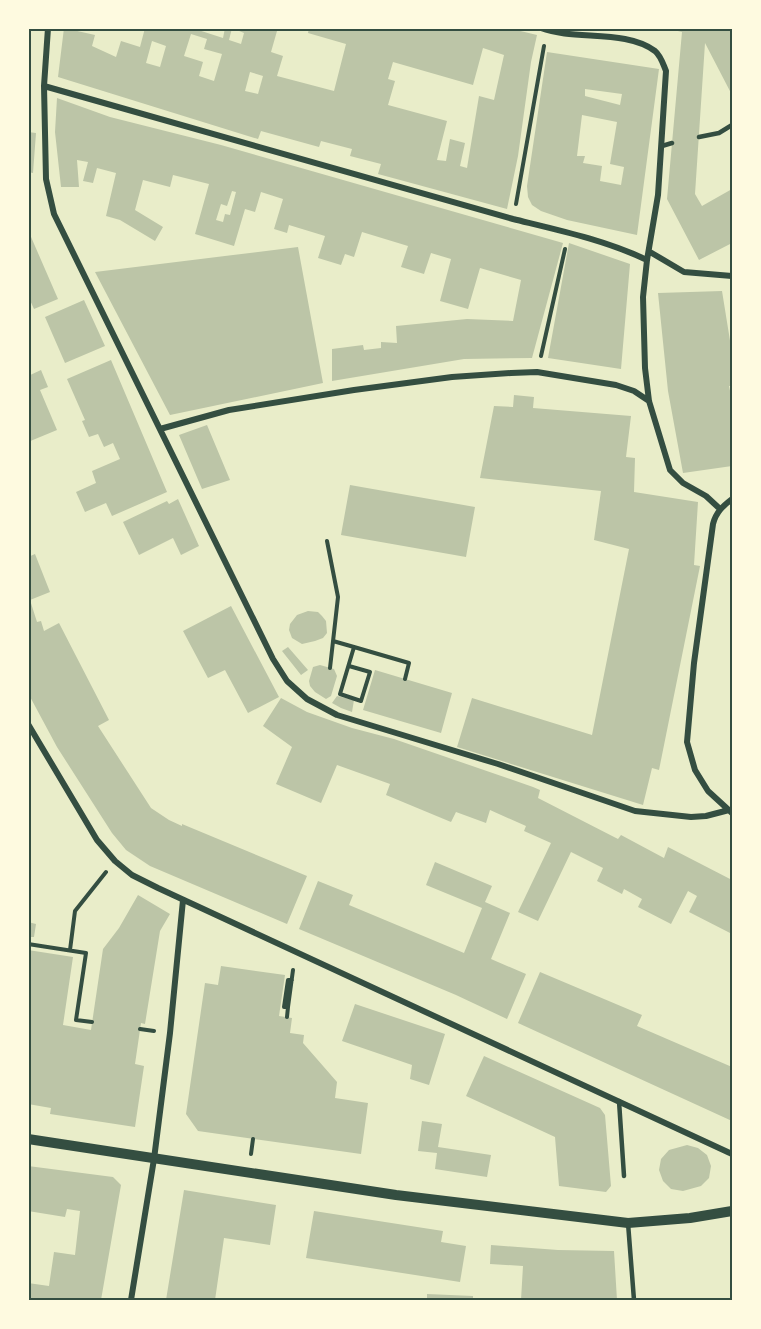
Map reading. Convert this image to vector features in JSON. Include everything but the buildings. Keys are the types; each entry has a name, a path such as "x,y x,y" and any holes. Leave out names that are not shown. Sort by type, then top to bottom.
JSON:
{"street":[{"path":"48,28 44,86 46,179 54,214 273,659 287,681 307,699 337,715 635,811 691,817 731,812"},
{"path":"544,29 632,40 655,51 661,58 666,71 658,195 643,297 645,368 650,401 670,470 683,483 706,496 720,509"},
{"path":"44,86 513,219 569,232 647,260"},
{"path":"650,252 684,272 732,276"},
{"path":"160,429 229,410 354,390 452,377 511,373 537,372 616,386 634,391 650,401"},
{"path":"731,812 708,791 695,770 687,742 694,663 713,524 720,509 732,499"},
{"path":"28,724 97,840 115,861 132,875 732,1154"},
{"path":"131,1300 154,1158 170,1033 183,900"},
{"path":"28,1139 396,1195 628,1222 690,1218 732,1211"}],"lane":[{"path":"699,137 719,133 732,125"},
{"path":"662,146 672,143"},
{"path":"618,1100 624,1176"},
{"path":"628,1222 634,1300"}],"path":[{"path":"513,219 544,29"},
{"path":"541,360 569,232"},
{"path":"327,541 338,597 330,668"},
{"path":"333,641 409,663 405,679"},
{"path":"349,666 370,672 362,701 340,694 354,647"},
{"path":"70,950 75,911 115,861"},
{"path":"28,944 86,953 76,1020 92,1022"},
{"path":"286,1017 288,1007 292,980 288,980 284,1007 288,1007"}]}
